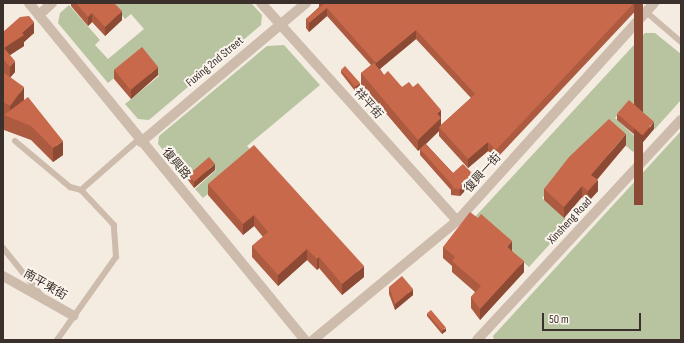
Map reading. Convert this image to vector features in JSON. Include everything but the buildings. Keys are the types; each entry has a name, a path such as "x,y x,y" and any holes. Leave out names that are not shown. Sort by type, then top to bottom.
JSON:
{"street":[{"name":"復興路","path":"29,3 140,140 306,340"},
{"path":"39,15 52,3"},
{"name":"祥平街","path":"261,3 457,221"},
{"name":"Fuxing 2nd Street","path":"140,140 306,3"},
{"name":"復興一街","path":"313,340 457,221 645,11 654,3"},
{"name":"Xinsheng Road","path":"477,340 681,120"},
{"name":"南平東街","path":"3,276 74,316"}],"lane":[{"path":"645,11 681,42"},
{"path":"81,190 140,140"},
{"path":"15,141 70,187 81,190 114,225 116,257 57,340"},
{"path":"3,248 45,300"}],"green space":[{"path":"110,3 251,3 262,15 261,25 149,120 138,119 125,104 159,76 142,55 108,83 58,23 60,13 69,5 100,40 95,45 108,59 144,29 131,14 125,19"},
{"path":"645,33 655,33 681,54 681,100 655,129 627,104 615,118 642,143 633,152 606,128 542,198 570,222 529,267 473,219"},
{"path":"284,45 320,85 247,146 255,155 203,198 195,189 216,170 209,162 188,180 158,144 159,136 267,46"},
{"path":"681,131 681,340 494,340 493,336"}]}
